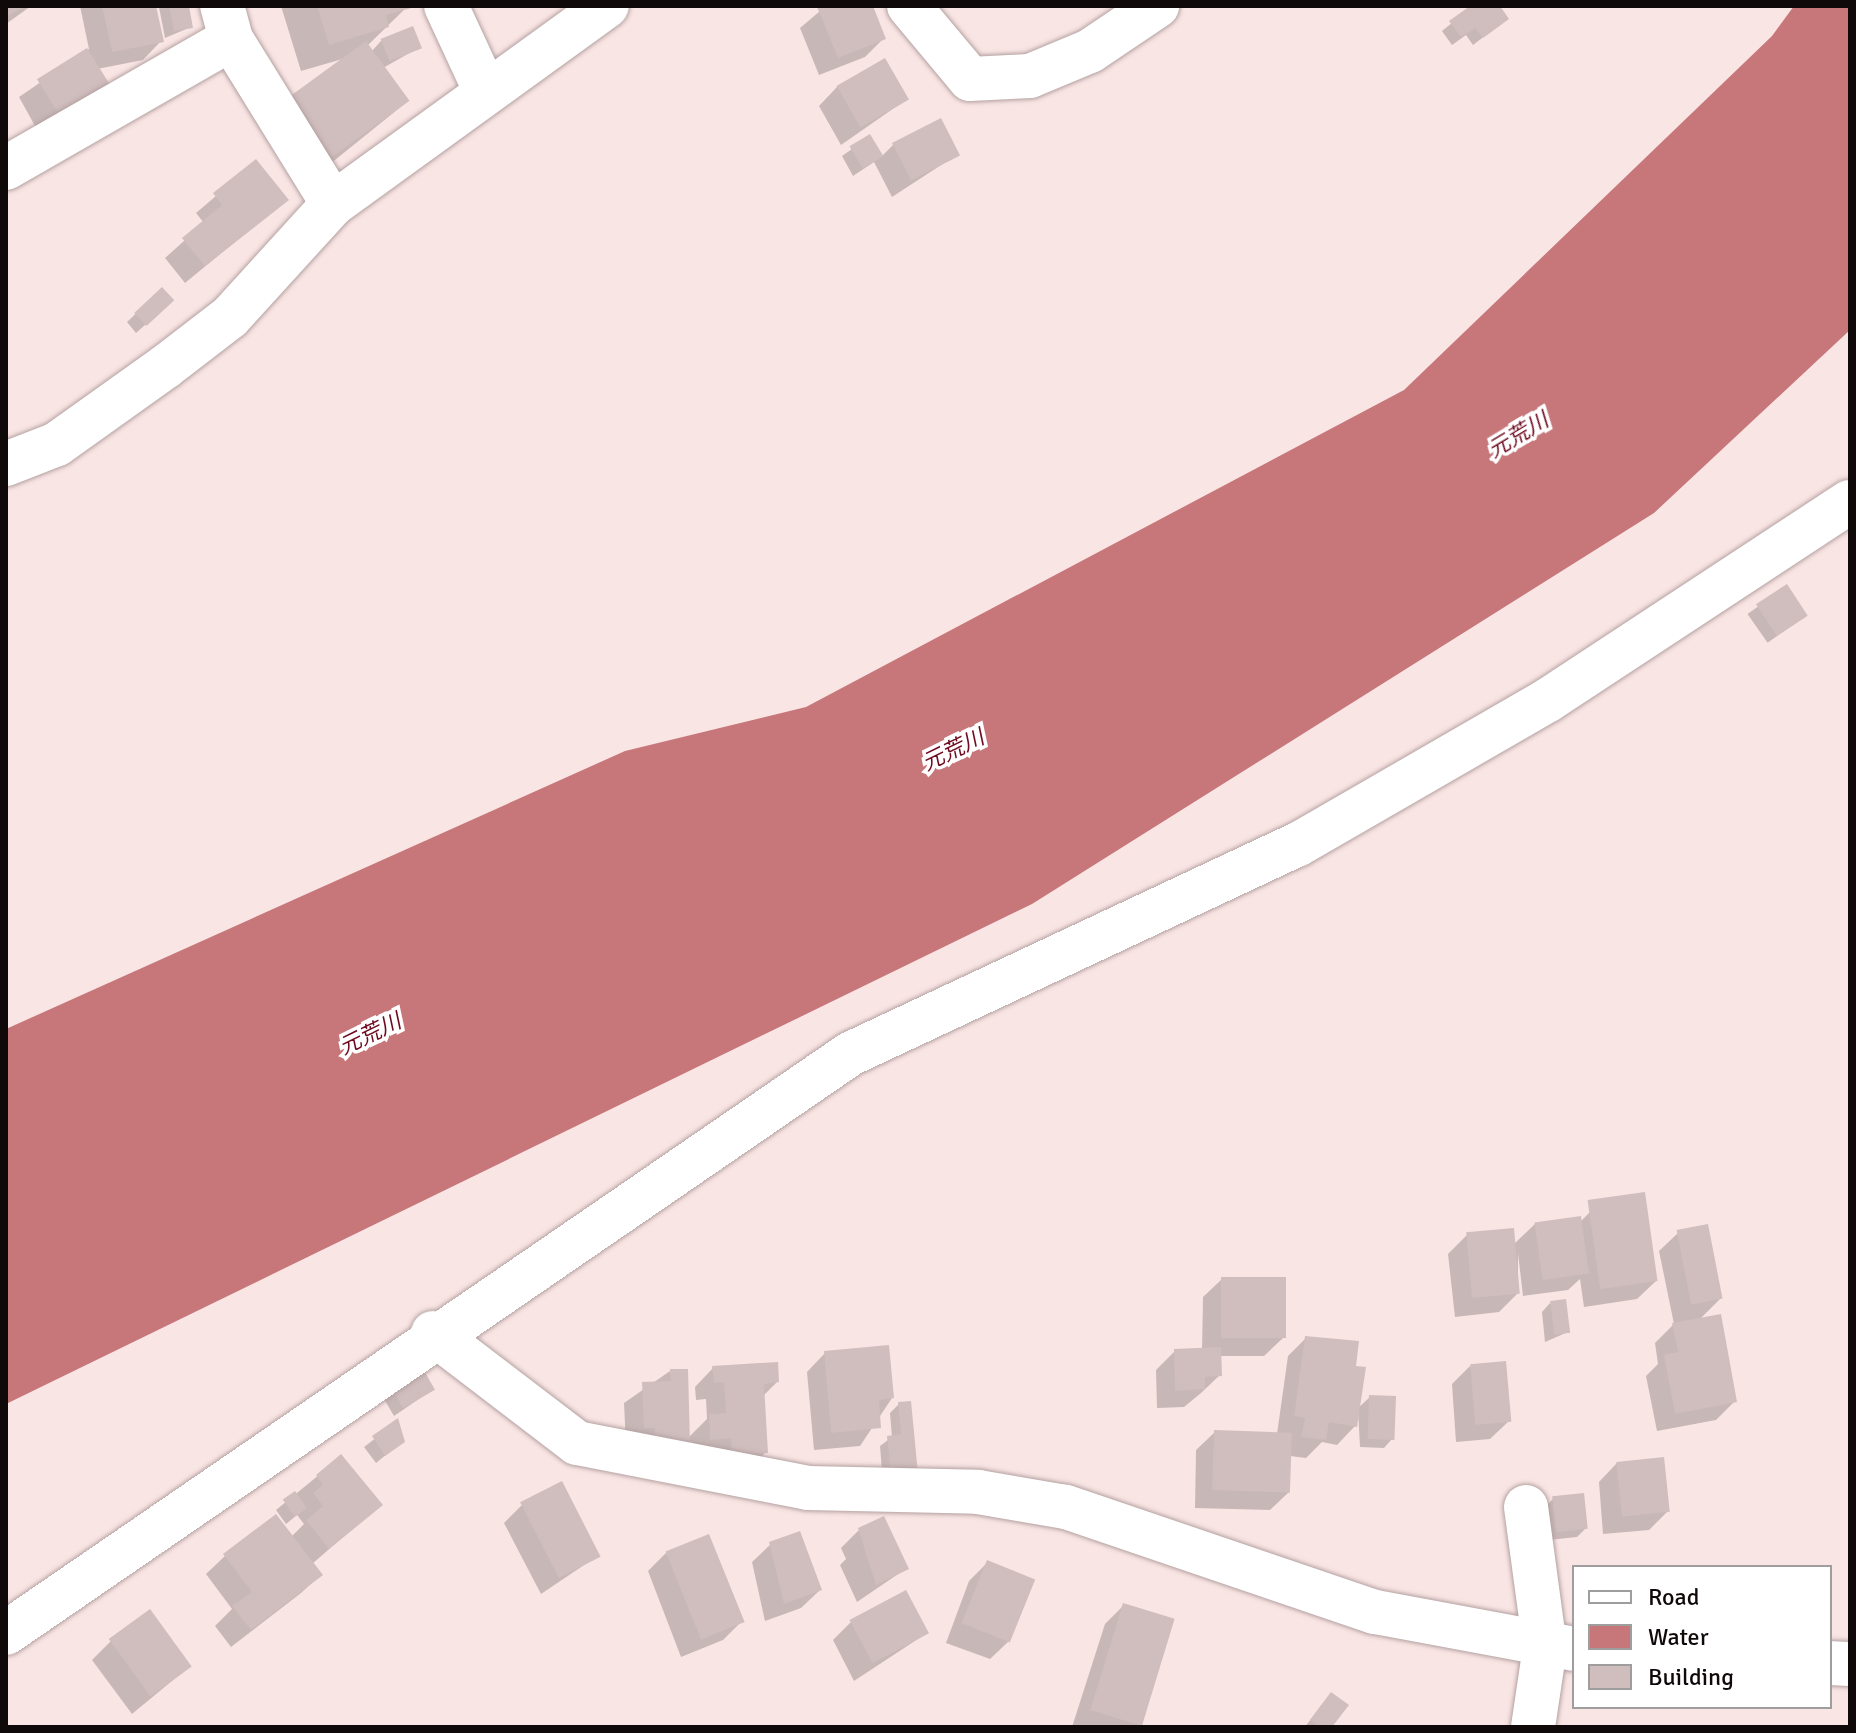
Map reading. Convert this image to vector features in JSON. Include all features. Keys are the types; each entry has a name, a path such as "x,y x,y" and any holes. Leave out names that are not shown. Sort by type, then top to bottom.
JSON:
{"street":[{"path":"446,6 485,90"},
{"path":"6,464 57,444 230,317 333,204 485,90 607,6"},
{"path":"909,6 970,79 1030,76 1090,51 1157,6"},
{"path":"6,168 226,23 333,204"},
{"path":"6,1633 433,1333 850,1054 1297,845 1548,700 1850,502"},
{"path":"433,1333 577,1443 808,1488 978,1492 1066,1507 1375,1612 1560,1648"},
{"path":"1526,1507 1560,1648 1533,1727"}],"water":[{"name":"元荒川","path":"1794,6 1850,6 1850,330 1654,513 1032,904 6,1404 6,1029 625,751 806,707 1404,390 1772,36"}],"building":[{"path":"6,6 26,6 6,17"},
{"path":"102,6 156,6 164,42 112,52"},
{"path":"169,6 189,6 193,28 174,31"},
{"path":"317,6 415,7 386,15 389,27 329,45"},
{"path":"873,6 886,39 838,58 817,7"},
{"path":"1470,6 1500,6 1509,19 1483,38 1475,28 1461,37 1449,21"},
{"path":"413,26 422,48 390,61 381,39"},
{"path":"366,41 409,101 332,157 288,97"},
{"path":"87,48 111,87 61,118 37,79"},
{"path":"885,58 909,100 861,128 837,86"},
{"path":"941,118 960,155 911,180 892,143"},
{"path":"870,134 883,156 863,169 849,146"},
{"path":"256,159 289,200 205,266 182,238 222,205 213,193"},
{"path":"162,287 174,300 146,326 134,313"},
{"path":"1787,584 1808,616 1777,636 1756,604"},
{"path":"1645,1192 1658,1281 1600,1289 1588,1200"},
{"path":"1581,1216 1589,1273 1543,1280 1534,1223"},
{"path":"1708,1224 1723,1299 1691,1305 1677,1230"},
{"path":"1514,1228 1520,1294 1472,1298 1466,1232"},
{"path":"1221,1277 1286,1277 1286,1338 1221,1338"},
{"path":"1566,1299 1570,1333 1554,1335 1550,1301"},
{"path":"1721,1314 1737,1402 1675,1414 1664,1355 1678,1352 1672,1323"},
{"path":"1305,1336 1359,1341 1356,1366 1366,1367 1357,1427 1329,1422 1326,1440 1301,1437 1305,1418 1294,1416"},
{"path":"889,1345 894,1398 879,1400 881,1428 831,1433 824,1351"},
{"path":"1221,1347 1222,1376 1205,1377 1205,1389 1175,1391 1174,1349"},
{"path":"1506,1361 1511,1422 1475,1425 1470,1364"},
{"path":"778,1362 779,1382 764,1384 768,1453 732,1455 731,1438 710,1440 709,1414 726,1413 724,1382 714,1383 712,1366"},
{"path":"423,1369 435,1390 403,1408 391,1388"},
{"path":"670,1369 688,1369 690,1445 655,1447 655,1428 644,1428 642,1382 671,1381"},
{"path":"1369,1395 1396,1396 1394,1440 1367,1439"},
{"path":"911,1401 918,1474 891,1476 887,1436 901,1434 898,1402"},
{"path":"398,1418 405,1442 385,1456 372,1436"},
{"path":"1214,1430 1292,1433 1290,1493 1212,1490"},
{"path":"341,1454 383,1505 329,1549 306,1520 323,1506 313,1493 323,1485 316,1475"},
{"path":"1664,1457 1670,1512 1622,1517 1616,1462"},
{"path":"562,1481 601,1557 559,1578 520,1502"},
{"path":"295,1491 307,1508 295,1517 283,1500"},
{"path":"1584,1493 1588,1529 1556,1532 1552,1496"},
{"path":"276,1514 323,1575 251,1630 232,1606 252,1592 223,1554"},
{"path":"884,1516 909,1569 876,1585 858,1528"},
{"path":"800,1531 822,1590 784,1604 769,1542"},
{"path":"709,1534 745,1622 701,1640 665,1552"},
{"path":"987,1560 1035,1579 1010,1643 962,1623"},
{"path":"906,1590 929,1633 872,1663 849,1620"},
{"path":"1123,1603 1175,1619 1142,1726 1090,1710"},
{"path":"150,1609 192,1666 150,1696 109,1639"},
{"path":"1331,1692 1349,1705 1332,1727 1320,1727 1310,1720"}]}
